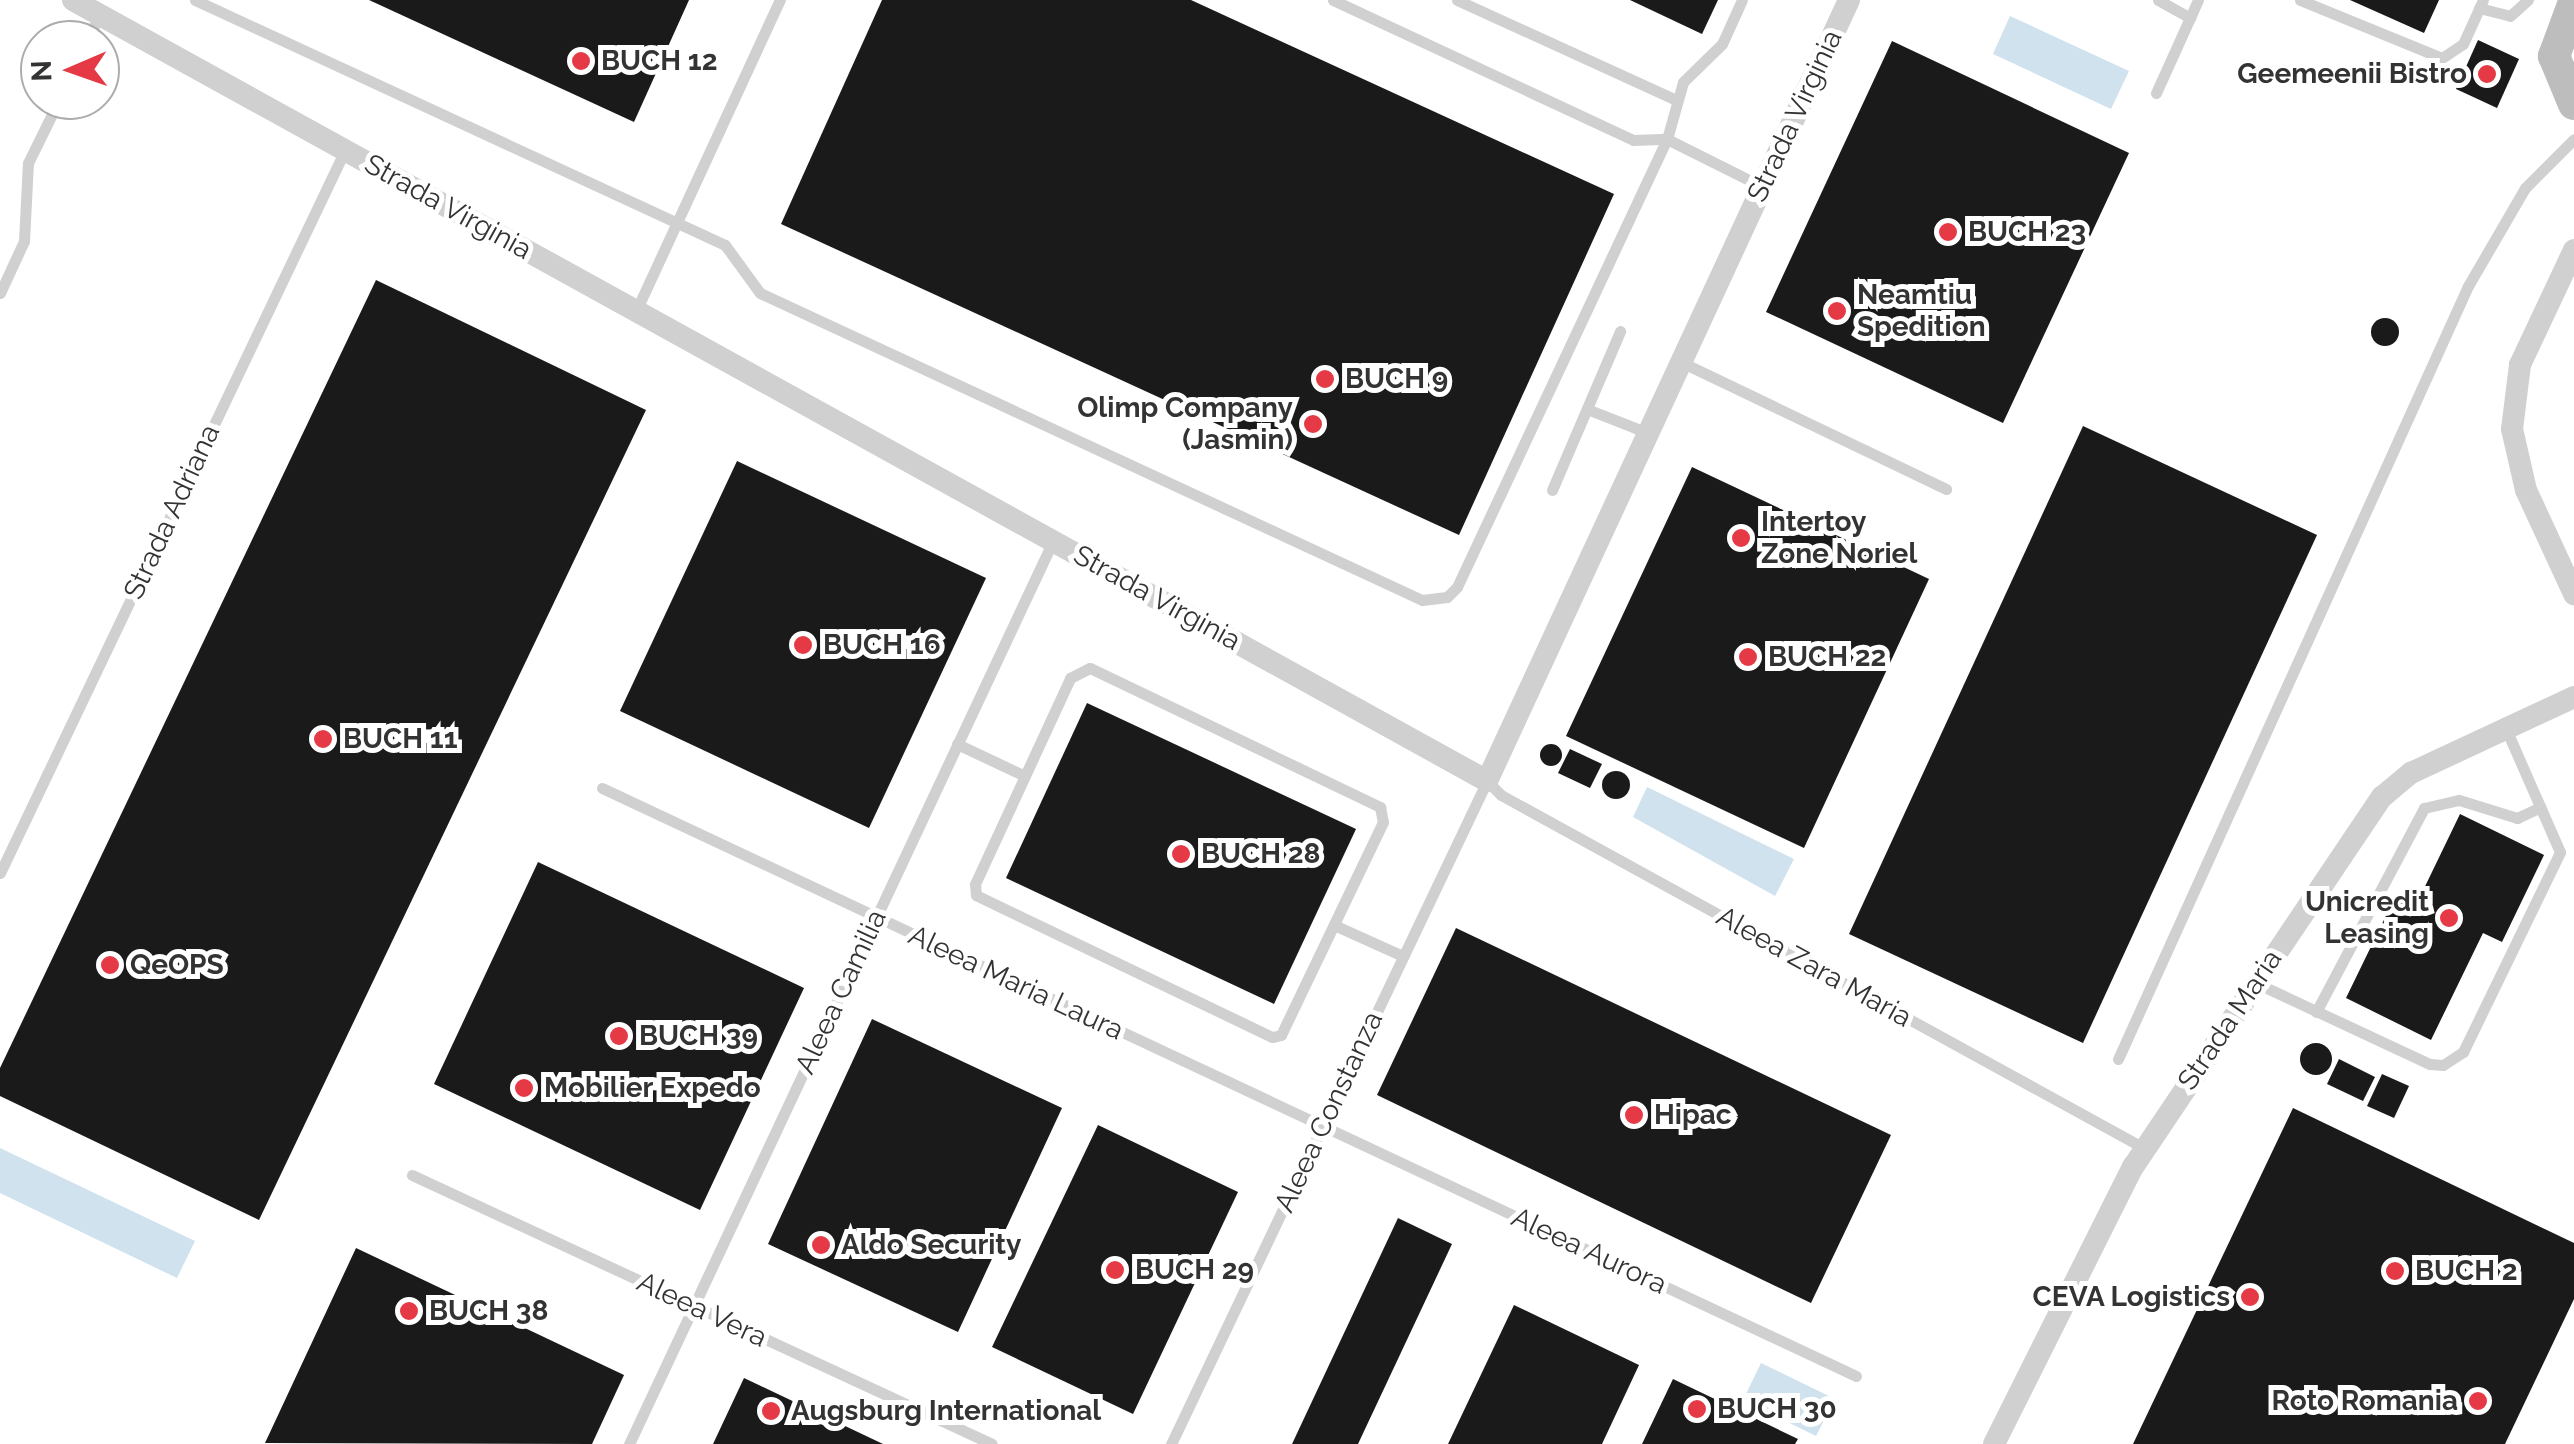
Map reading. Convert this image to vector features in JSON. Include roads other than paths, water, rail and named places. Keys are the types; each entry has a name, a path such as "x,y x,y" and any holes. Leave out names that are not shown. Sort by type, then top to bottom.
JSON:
{"main road":[{"path":"2574,2 2554,56 2574,104"}],"street":[{"name":"Strada Virginia","path":"73,0 1488,780 1848,0"},
{"path":"2574,250 2520,365 2512,430 2526,490 2574,594"},
{"name":"Strada Maria","path":"1994,1444 2080,1262 2144,1148 2394,784 2574,698"}],"lane":[{"path":"195,0 726,245 760,293 1422,600 1434,600 1457,587 1667,139 1676,100 1692,71 1722,44 1742,0"},
{"path":"636,311 780,0"},
{"path":"1333,0 1633,140 1667,139 1763,186"},
{"path":"1458,0 1676,100"},
{"path":"2158,0 2190,18"},
{"path":"2156,92 2198,0"},
{"path":"2300,0 2442,58 2462,44 2481,4 2510,16 2528,0"},
{"path":"97,20 100,14"},
{"path":"0,293 24,240 28,163 49,120"},
{"path":"2118,1058 2468,286 2525,188 2574,139"},
{"name":"Strada Adriana","path":"0,874 344,150"},
{"path":"1552,490 1620,331"},
{"path":"1681,362 1946,489"},
{"path":"1588,409 1648,433"},
{"name":"Aleea Camilia","path":"629,1444 1052,541"},
{"path":"1090,668 1374,800 1383,822 1284,1032 1272,1037 979,899 974,884 1025,776 1070,678 1090,668"},
{"path":"2255,982 2430,1064 2463,1052 2556,866 2557,840 2506,729"},
{"path":"957,744 1025,776"},
{"name":"Aleea Constanza","path":"1172,1444 1488,780"},
{"name":"Aleea Zara Maria","path":"1488,780 1501,795 2144,1148"},
{"name":"Aleea Maria Laura","path":"602,788 1322,1126"},
{"path":"2316,1012 2412,819 2424,808 2459,800 2518,818 2542,807"},
{"path":"1334,925 1403,956"},
{"name":"Aleea Aurora","path":"1322,1126 1856,1376"},
{"name":"Aleea Vera","path":"412,1175 992,1444"}],"water":[{"path":"2010,16 2129,71 2111,109 1993,54"},
{"path":"1647,787 1794,859 1775,896 1633,817"},
{"path":"0,1148 195,1241 177,1278 0,1193"},
{"path":"1761,1363 1835,1399 1816,1436 1743,1400"}],"place":[{"name":"BUCH 12","path":"581,61"},
{"name":"Geemeenii Bistro","path":"2487,74"},
{"name":"BUCH 23","path":"1948,232"},
{"name":"Neamtiu Spedition","path":"1837,311"},
{"name":"BUCH 9","path":"1325,379"},
{"name":"Olimp Company (Jasmin)","path":"1313,424"},
{"name":"Intertoy Zone Noriel","path":"1741,538"},
{"name":"BUCH 16","path":"803,645"},
{"name":"BUCH 22","path":"1748,657"},
{"name":"BUCH 11","path":"323,739"},
{"name":"BUCH 28","path":"1181,854"},
{"name":"Unicredit Leasing","path":"2449,918"},
{"name":"QeOPS","path":"110,965"},
{"name":"BUCH 39","path":"619,1036"},
{"name":"Mobilier Expedo","path":"524,1088"},
{"name":"Hipac","path":"1634,1115"},
{"name":"Aldo Security","path":"821,1245"},
{"name":"BUCH 29","path":"1115,1270"},
{"name":"BUCH 2","path":"2395,1271"},
{"name":"CEVA Logistics","path":"2250,1297"},
{"name":"BUCH 38","path":"409,1311"},
{"name":"Roto Romania","path":"2478,1401"},
{"name":"BUCH 30","path":"1697,1409"},
{"name":"Augsburg International","path":"771,1411"}]}
